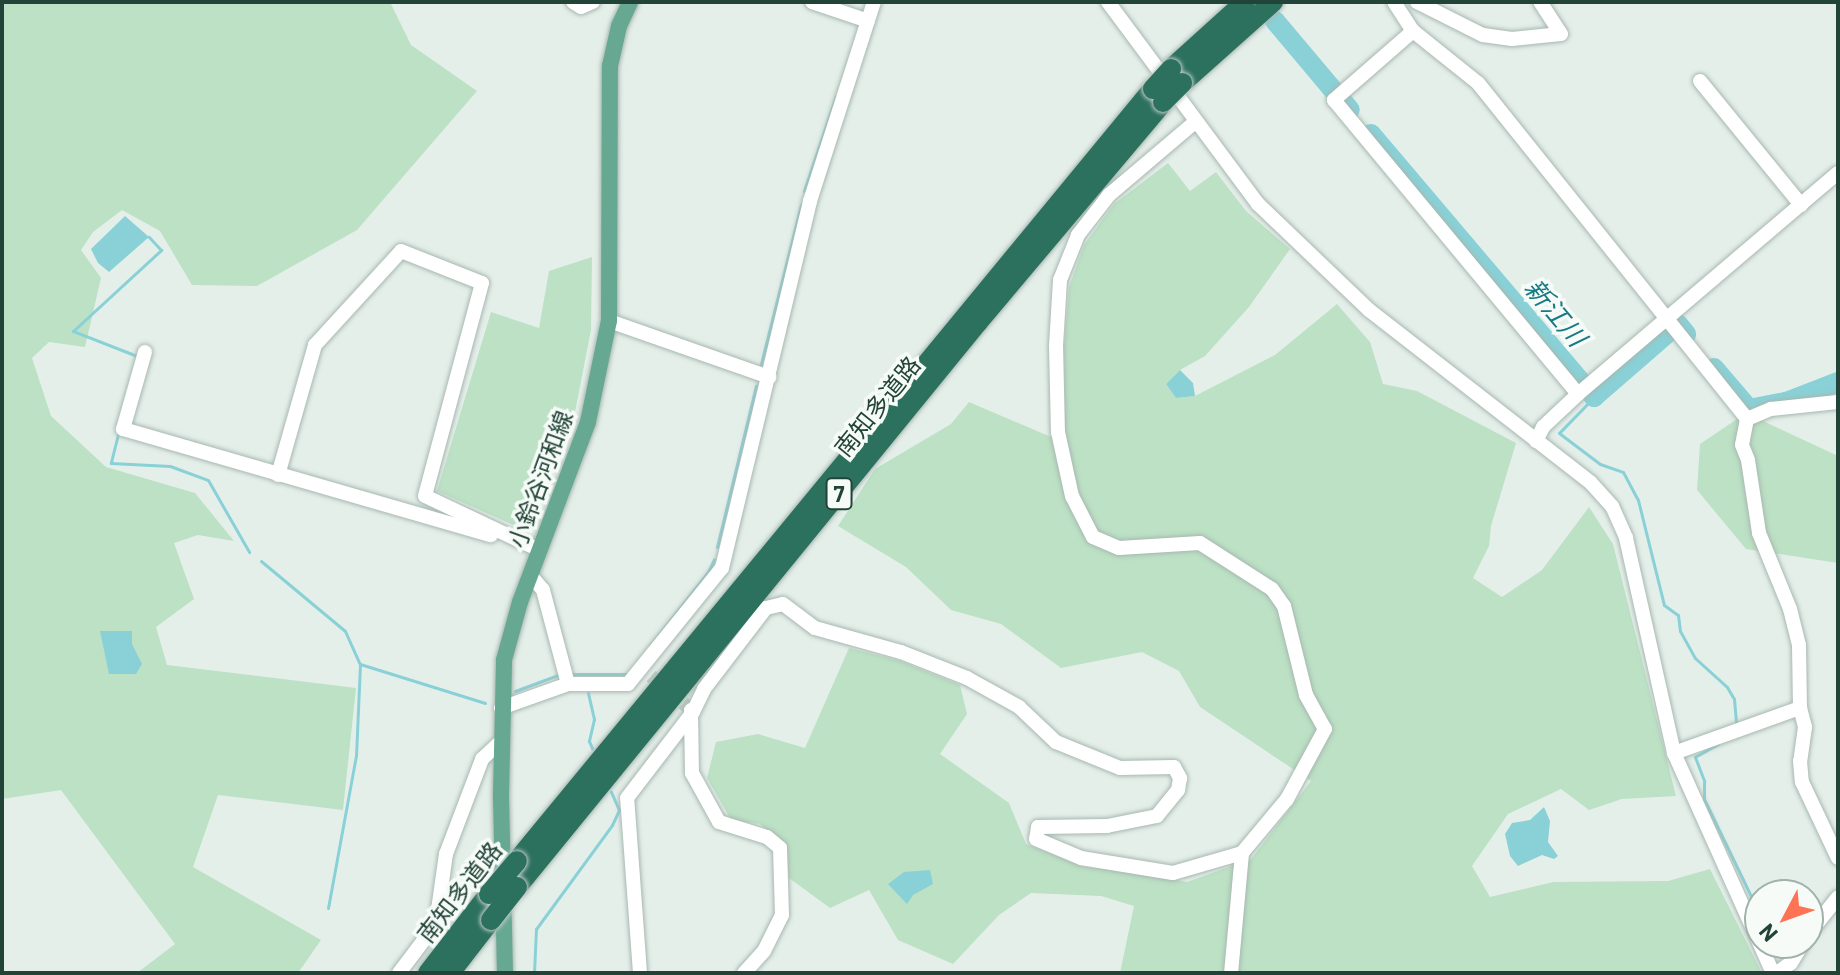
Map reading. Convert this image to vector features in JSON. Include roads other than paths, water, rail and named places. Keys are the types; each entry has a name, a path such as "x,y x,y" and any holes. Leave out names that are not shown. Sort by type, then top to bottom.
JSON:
{"highway":[{"name":"南知多道路","path":"428,973 489,894 1158,96 1245,2"},
{"name":"南知多道路","path":"1176,76 1273,2"},
{"name":"南知多道路","path":"450,973 1158,96"}],"main road":[{"name":"小鈴谷河和線","path":"505,973 501,741 504,660 531,576 536,548 588,422 609,321 610,66 619,26 630,2"}],"street":[{"path":"573,2 581,7 593,2"},
{"path":"812,2 868,21"},
{"path":"501,708 568,684 628,684 647,673 722,568 810,201 874,2"},
{"path":"1108,2 1258,204 1369,310 1591,483 1621,522 1674,753 1775,973 1793,959"},
{"path":"1394,2 1413,31 1478,83 1747,419"},
{"path":"1417,2 1483,35 1512,39 1561,34 1540,2"},
{"path":"1413,31 1334,100 1578,394"},
{"path":"1700,81 1801,205"},
{"path":"640,973 627,798 766,608 783,604 815,628 901,652 967,678 1019,707 1056,742 1120,768 1174,767 1180,778 1178,790 1157,816 1107,826 1038,827 1036,839 1081,858 1173,873 1242,853 1287,799 1325,729 1306,695 1284,606 1272,589 1200,543 1119,548 1093,537 1072,496 1058,432 1056,346 1060,280 1078,235 1109,195 1195,122"},
{"path":"1536,441 1543,427 1578,394 1669,325 1838,173"},
{"path":"278,475 315,345 401,251 482,283 425,496 536,548"},
{"path":"609,321 769,377"},
{"path":"145,352 123,429 536,548"},
{"path":"1747,419 1771,409 1836,400"},
{"path":"1747,419 1742,445 1748,460 1759,533 1790,609 1799,645 1800,708 1805,727 1800,761 1802,782 1838,858"},
{"path":"531,576 543,590 568,684"},
{"path":"1674,753 1800,708"},
{"path":"690,710 692,773 719,822 767,837 780,848 782,915 764,951 749,971"},
{"path":"399,973 436,924 446,854 482,759 501,741"},
{"path":"1231,973 1242,853"},
{"path":"1824,915 1838,897"}],"water":[{"path":"125,216 149,237 109,272 98,263 91,249"},
{"path":"1180,370 1193,383 1195,396 1176,398 1166,384"},
{"path":"100,631 132,631 132,644 142,664 136,674 109,674"},
{"path":"1544,807 1550,821 1548,842 1558,856 1554,859 1542,855 1518,866 1510,856 1505,834 1512,823 1530,820"},
{"path":"930,870 933,884 913,895 907,904 888,884 904,872"}],"waterway":[{"name":"新江川","path":"1275,21 1350,110"},
{"path":"804,191 836,96"},
{"name":"新江川","path":"1371,134 1594,397 1678,324 1686,334"},
{"path":"761,364 801,205"},
{"path":"137,356 73,331 161,250 149,237"},
{"name":"新江川","path":"1714,368 1749,409 1786,402 1838,382"},
{"path":"717,547 756,386"},
{"path":"1594,397 1559,433 1600,464 1623,472 1638,500 1664,605 1678,615 1680,631 1695,658 1727,687 1734,699 1736,724"},
{"path":"119,430 111,463 170,466 208,480 249,552"},
{"path":"650,646 708,572 714,559"},
{"path":"261,561 345,631 359,663"},
{"path":"328,908 356,756 360,664 485,703"},
{"path":"572,674 628,674"},
{"path":"515,691 558,675"},
{"path":"588,693 594,719 589,741 592,748"},
{"path":"1718,744 1695,757 1704,781 1704,799 1744,882"},
{"path":"534,973 536,929 612,825 619,810 611,792"}],"tunnel":[{"path":"651,676 688,707"}]}
